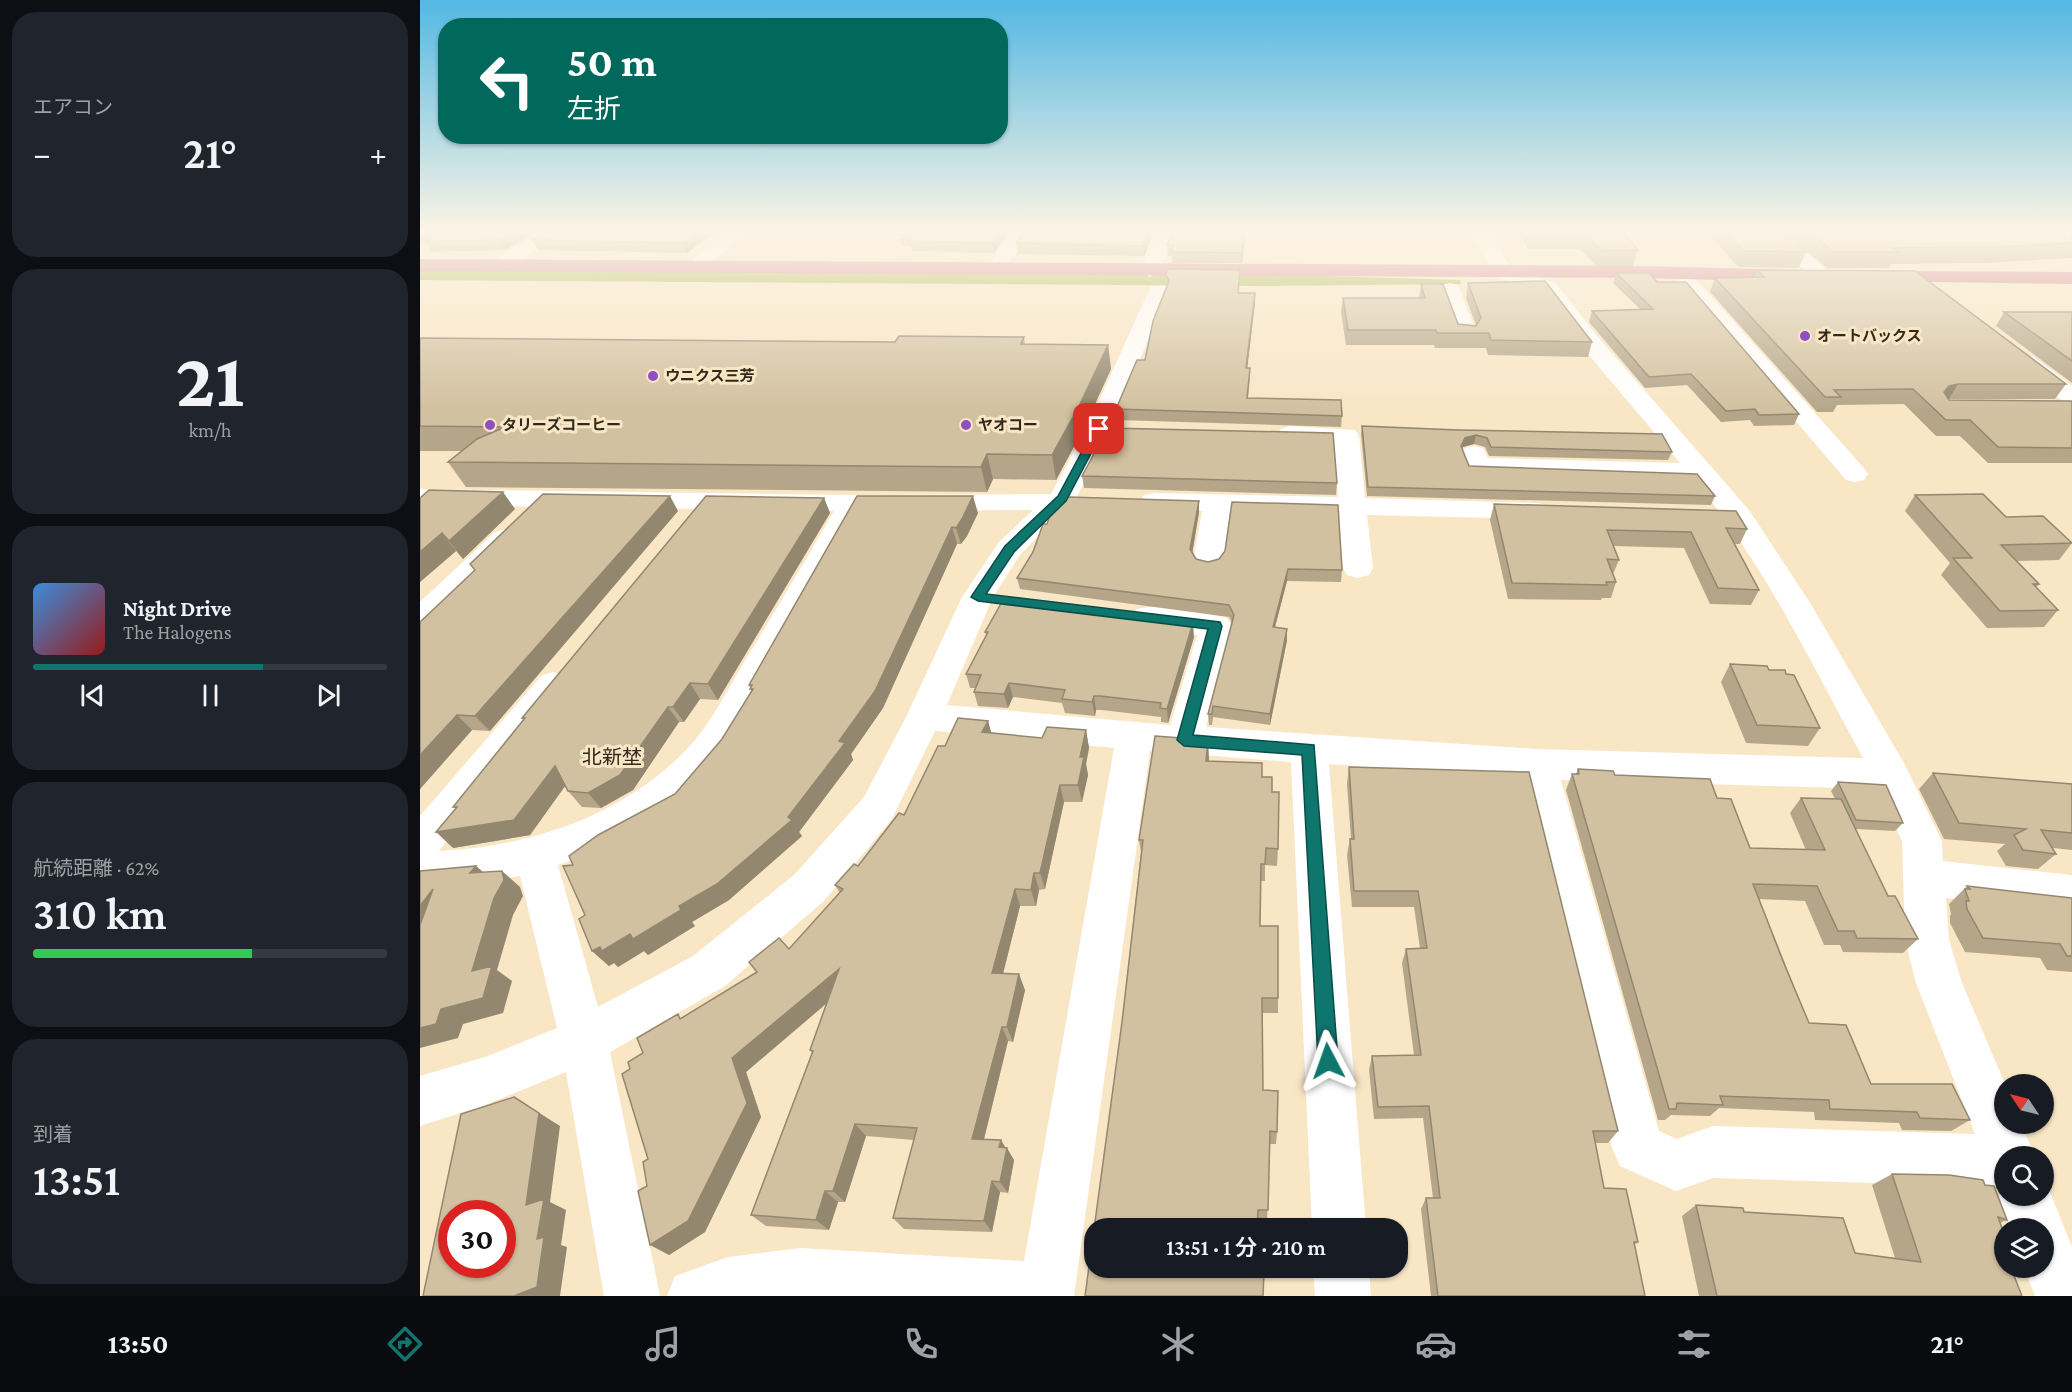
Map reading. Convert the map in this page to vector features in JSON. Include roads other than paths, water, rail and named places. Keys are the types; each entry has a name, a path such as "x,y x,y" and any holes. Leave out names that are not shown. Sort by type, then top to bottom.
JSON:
{"street":[{"path":"420,1101 485,1081 584,1041 709,970 809,888 878,808 924,717 996,599 1009,549 1069,500 1111,429 1154,291"},
{"path":"1451,291 1465,333"},
{"path":"1552,291 1590,342 1704,472 1739,516 1798,609 1891,774 1922,841 1922,877 1927,940 1939,983 2005,1146"},
{"path":"1697,291 1855,474"},
{"path":"1932,291 1941,298"},
{"path":"2007,348 2072,398"},
{"path":"1264,433 1346,435 1358,568"},
{"path":"1474,454 1476,466 1704,472"},
{"path":"420,497 854,503 1069,500"},
{"path":"420,620 545,499"},
{"path":"1134,500 1564,512"},
{"path":"682,528 705,501"},
{"path":"420,870 462,869 535,856 595,833 650,800 691,769 720,734 854,503"},
{"path":"1208,561 1217,503"},
{"path":"1704,515 1739,516"},
{"path":"1121,614 1216,626 1184,740"},
{"path":"420,845 570,664"},
{"path":"924,717 1309,750 1538,764 1891,774"},
{"path":"695,1296 728,1285 800,1276 1046,1293 1134,735"},
{"path":"1309,750 1338,1218"},
{"path":"1538,764 1638,1148 1676,1165 1713,1152 1994,1161"},
{"path":"535,856 584,1041 632,1296"},
{"path":"1922,877 2072,894"},
{"path":"2054,1273 2063,1296"},
{"path":"1342,1278 1343,1296"}],"place":[{"name":"オートバックス","path":"1805,336"},
{"name":"ウニクス三芳","path":"653,376"},
{"name":"タリーズコーヒー","path":"490,425"},
{"name":"ヤオコー","path":"966,425"}],"district":[{"name":"北新埜","path":"612,757"}]}
